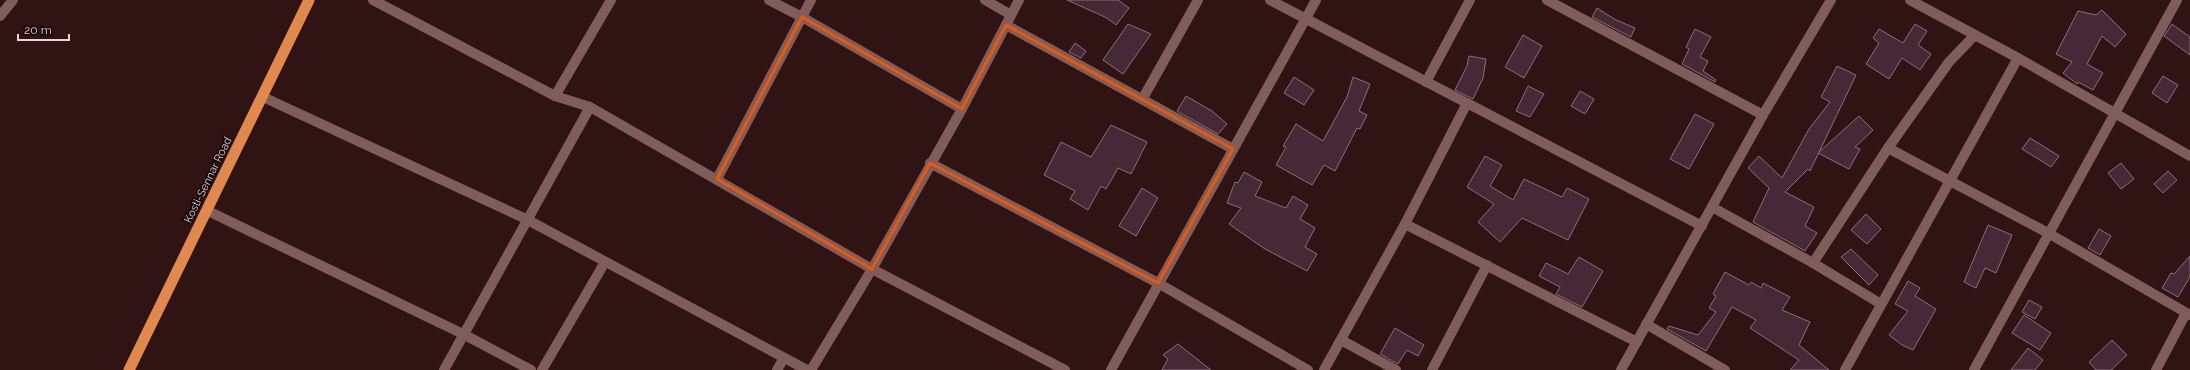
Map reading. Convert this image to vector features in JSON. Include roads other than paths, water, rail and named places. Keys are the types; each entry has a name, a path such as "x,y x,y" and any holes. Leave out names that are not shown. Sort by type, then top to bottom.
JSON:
{"highway":[{"name":"Kosti-Sennar Road","path":"129,370 309,0"}],"street":[{"path":"0,16 13,0"},
{"path":"373,0 555,96 590,107 872,269 1065,370"},
{"path":"555,96 611,0"},
{"path":"769,0 802,17 962,109"},
{"path":"717,179 811,0"},
{"path":"985,0 1011,15"},
{"path":"811,370 872,269 962,109 1019,0"},
{"path":"1143,98 1198,0"},
{"path":"1270,0 1702,226"},
{"path":"1111,370 1316,0"},
{"path":"1426,82 1470,0"},
{"path":"1547,0 1763,115"},
{"path":"1621,370 1763,115 1831,0"},
{"path":"1910,0 2018,58 2190,156"},
{"path":"1974,370 2177,0"},
{"path":"1006,25 1143,98 1233,149"},
{"path":"1813,263 1888,148 1950,62 1975,35"},
{"path":"1845,370 2018,58"},
{"path":"262,97 526,219 807,370"},
{"path":"1324,370 1406,224 1467,103"},
{"path":"444,370 526,219 590,107"},
{"path":"1888,148 2048,233 2188,314 2156,370"},
{"path":"930,164 1158,283 1308,370"},
{"path":"1712,207 1813,263 1881,304"},
{"path":"208,210 463,334 530,370"},
{"path":"1406,224 1637,342"},
{"path":"542,370 605,262"},
{"path":"1432,370 1487,266"},
{"path":"1646,324 1725,370"},
{"path":"1341,340 1396,370"},
{"path":"778,370 784,358"}]}
